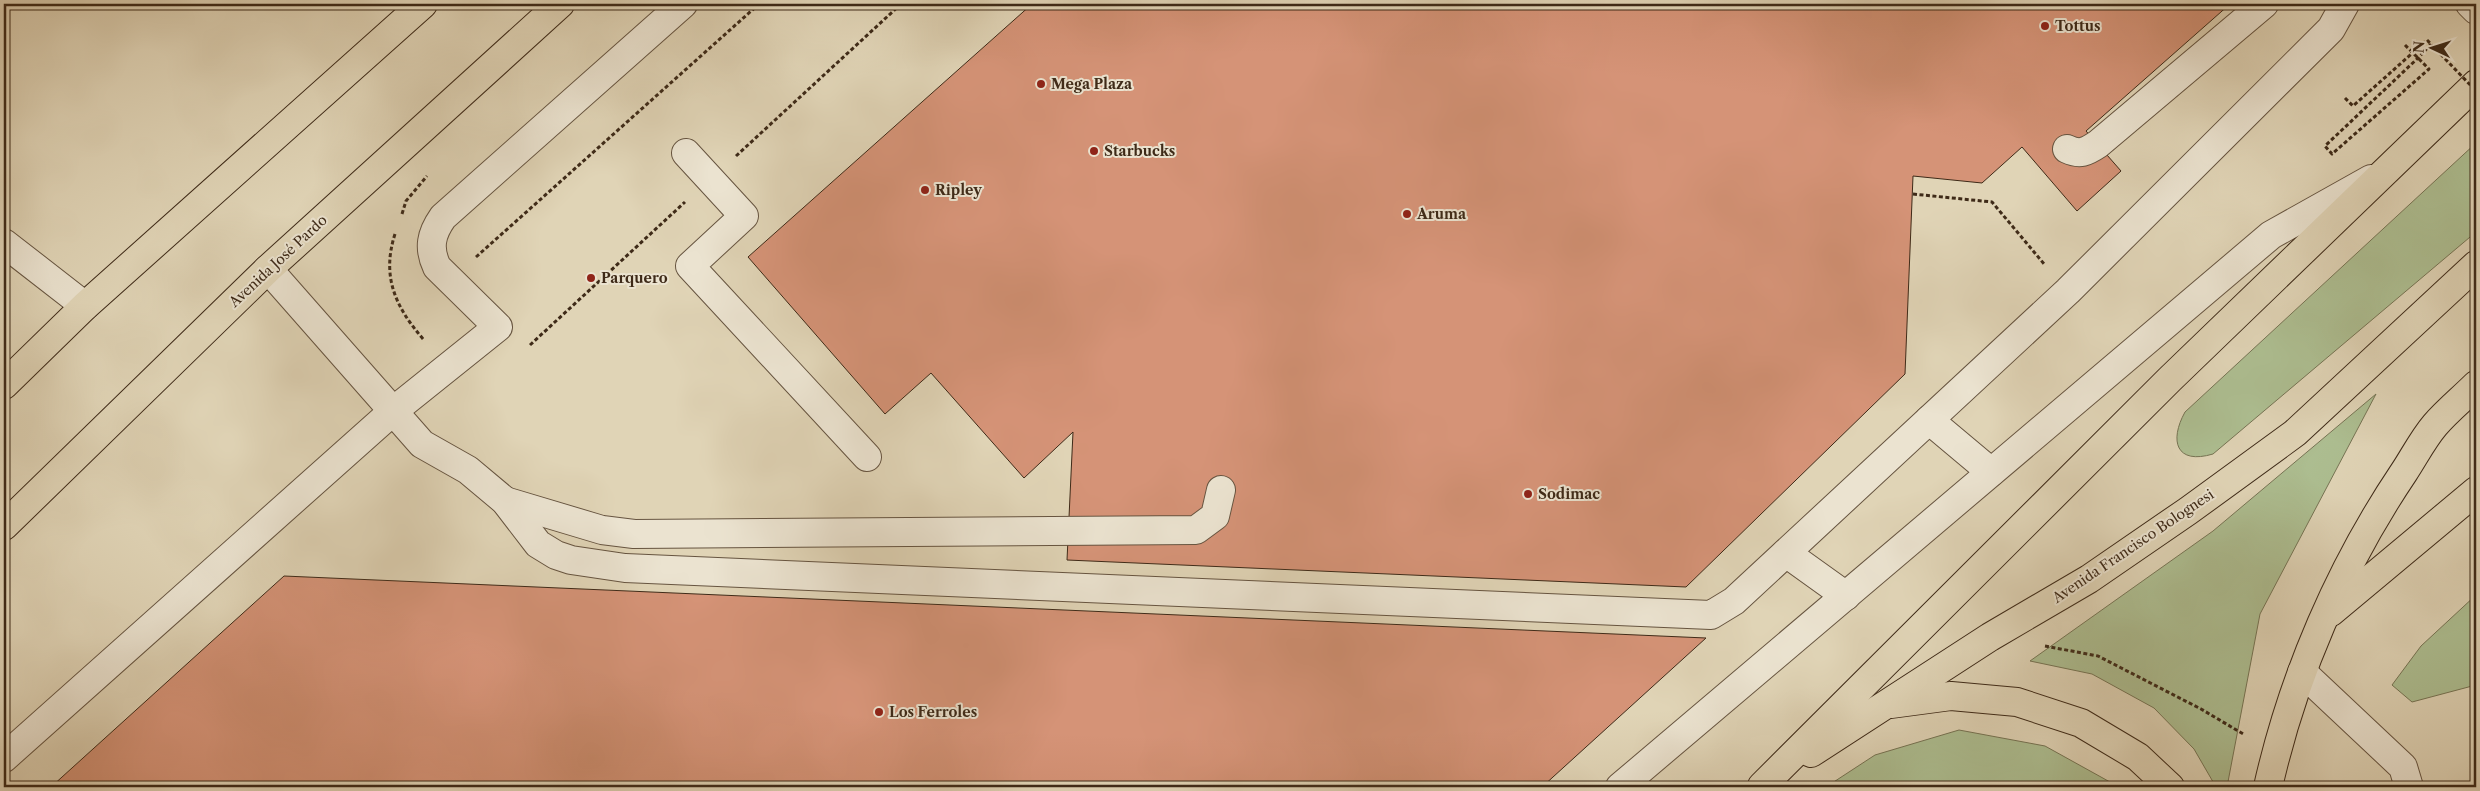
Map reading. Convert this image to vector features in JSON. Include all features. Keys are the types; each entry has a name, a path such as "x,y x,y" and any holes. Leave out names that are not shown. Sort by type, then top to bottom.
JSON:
{"main road":[{"path":"4,385 85,306 423,4"},
{"name":"Avenida José Pardo","path":"4,526 268,270 560,4"},
{"path":"1761,786 2170,379 2476,84"},
{"name":"Avenida Francisco Bolognesi","path":"1761,786 1990,637 2089,579 2188,511 2295,433 2476,265"},
{"path":"2268,787 2276,752 2302,672 2340,582 2383,503 2435,425 2476,385"},
{"path":"2326,616 2476,491"},
{"path":"1884,705 1951,696 2017,702 2081,723 2138,757 2170,787"}],"street":[{"path":"4,758 392,412 498,327 437,267 432,255 431,242 435,229 443,217 683,4"},
{"path":"2067,149 2076,153 2086,152 2098,144 2264,4"},
{"path":"268,270 422,444 468,470 505,501 538,544 556,555 571,560 625,568 1711,615 1734,601 2068,291 2331,29 2345,4"},
{"path":"2470,4 2476,10"},
{"path":"686,153 744,216 690,266 866,457"},
{"path":"1620,787 2270,235 2384,172"},
{"path":"4,244 85,306"},
{"path":"1928,420 1991,472"},
{"path":"505,501 602,530 634,534 1068,533 1196,530 1215,516 1221,490"},
{"path":"1786,553 1846,596"},
{"path":"2302,672 2403,767 2409,787"}],"path":[{"path":"472,260 759,4"},
{"path":"729,162 901,4"},
{"path":"2345,98 2353,106 2426,40 2476,91"},
{"path":"2405,45 2418,58 2428,69 2332,154 2325,146 2418,58 2431,44"},
{"path":"1913,194 1992,202 2068,291"},
{"path":"529,345 682,205"},
{"path":"1990,637 2098,656 2201,709 2276,752"}],"green space":[{"path":"2476,143 2476,232 2213,454 2201,457 2184,453 2179,448 2177,432 2185,412"},
{"path":"2376,394 2260,614 2227,787 2216,787 2194,749 2154,708 2092,674 2030,661 2213,531"},
{"path":"2476,595 2476,685 2412,702 2392,685 2421,646"},
{"path":"1959,730 2045,746 2119,787 1826,787 1875,755"}],"building":[{"path":"1032,4 2230,4 2086,131 2121,171 2077,211 2022,147 1982,183 1913,176 1905,374 1686,587 1067,560 1073,432 1024,478 931,373 885,414 748,257"},
{"name":"Los Ferroles","path":"284,576 1706,638 1542,787 51,787"}],"place":[{"name":"Tottus","path":"2045,26"},
{"name":"Mega Plaza","path":"1041,84"},
{"name":"Starbucks","path":"1094,151"},
{"name":"Ripley","path":"925,190"},
{"name":"Aruma","path":"1407,214"},
{"name":"Parquero","path":"591,278"},
{"name":"Sodimac","path":"1528,494"},
{"name":"Los Ferroles","path":"879,712"}]}
